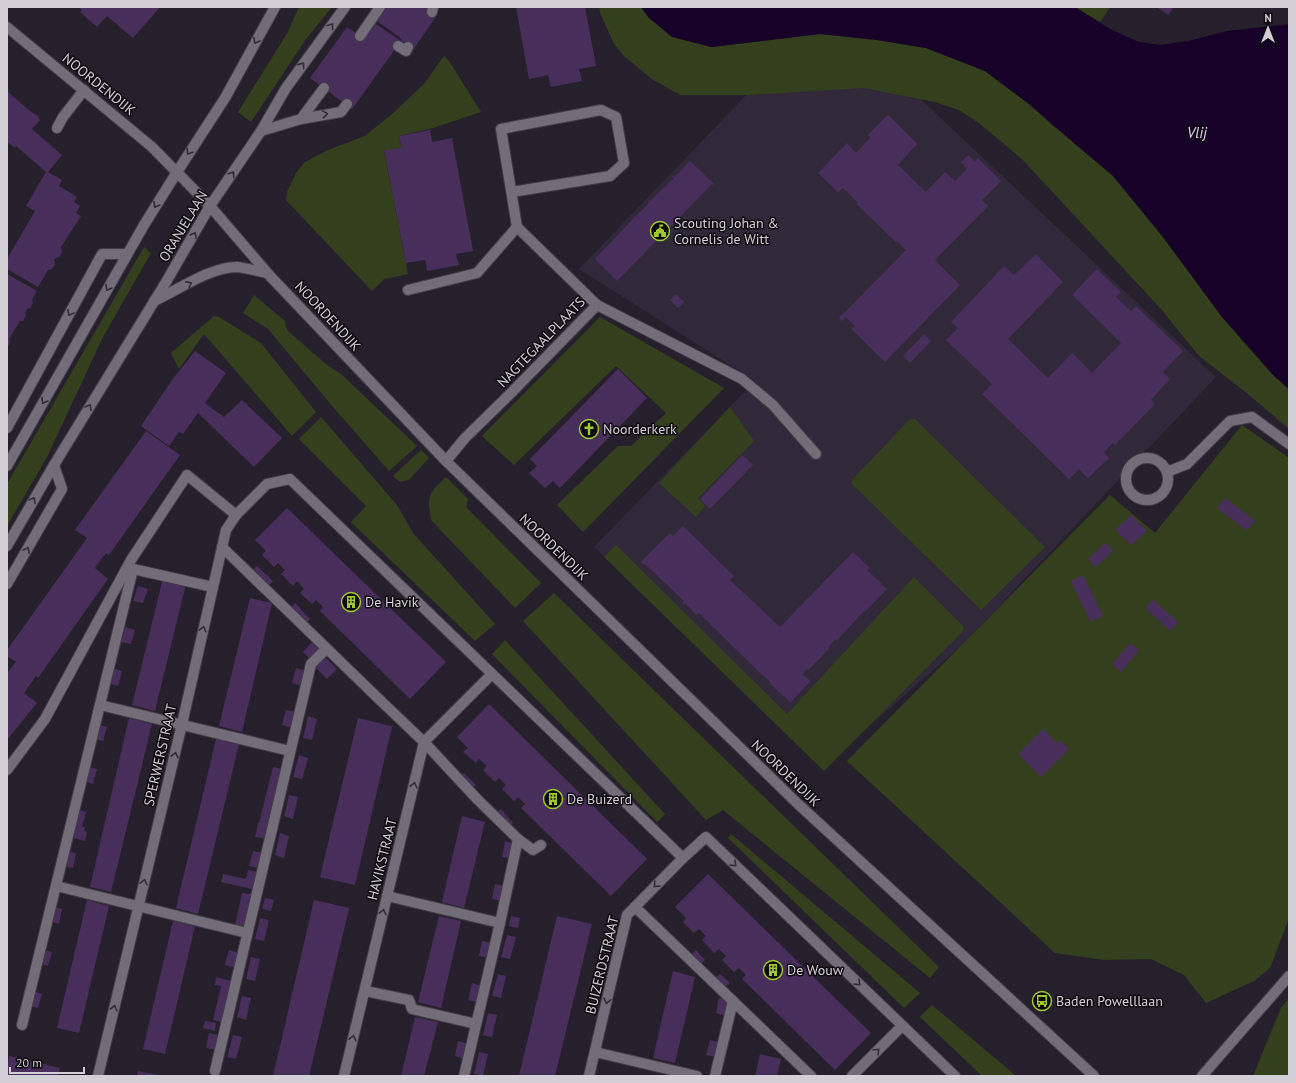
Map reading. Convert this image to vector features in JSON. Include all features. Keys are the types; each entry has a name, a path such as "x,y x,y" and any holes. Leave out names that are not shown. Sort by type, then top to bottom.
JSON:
{"street":[{"path":"7,466 176,172 225,98 275,7"},
{"name":"ORANJELAAN","path":"7,546 210,206 261,131 286,88 345,7"},
{"path":"360,36 380,7"},
{"name":"NOORDENDIJK","path":"7,27 136,133 210,206 268,273 446,461 798,804 1094,1076"},
{"path":"398,46 406,51 408,47"},
{"path":"301,118 324,88"},
{"path":"57,128 63,117 84,90"},
{"path":"261,131 301,118 341,112 347,104"},
{"path":"408,290 477,273 517,227 501,129 601,110 616,117 624,163 610,176 512,192"},
{"name":"NAGTEGAALPLAATS","path":"446,461 465,438 597,305 517,227"},
{"path":"7,428 102,254 128,254"},
{"path":"154,301 208,274 222,269 236,267 268,273"},
{"path":"597,305 742,379 772,405 816,454"},
{"path":"1167,472 1187,464 1230,421 1252,417 1289,444"},
{"path":"1142,458 1156,460 1163,465 1167,472 1168,481 1166,489 1154,499 1146,500 1140,498 1133,494 1128,487 1126,480 1127,473 1131,465 1142,458"},
{"path":"7,584 62,489 54,465"},
{"path":"7,770 45,720 130,560 187,475 236,515"},
{"name":"SPERWERSTRAAT","path":"98,1076 182,724 226,530 236,515 268,484 290,479 492,674"},
{"path":"222,547 424,742 478,800 518,839 533,850 540,846"},
{"path":"22,1025 133,570 213,587"},
{"path":"215,1071 311,664 326,649"},
{"path":"424,742 492,674 683,858 706,837 955,1076"},
{"path":"100,705 290,751"},
{"name":"HAVIKSTRAAT","path":"344,1076 424,742"},
{"path":"464,1076 518,839"},
{"name":"BUIZERDSTRAAT","path":"589,1076 627,915 683,858"},
{"path":"56,886 247,933"},
{"path":"387,896 500,923"},
{"path":"635,907 811,1076"},
{"path":"1202,1076 1289,976"},
{"path":"365,990 409,1000 412,1009 476,1024"},
{"path":"715,1076 734,1001"},
{"path":"852,1076 902,1026"},
{"path":"595,1052 697,1076"}],"shaded area":[{"path":"827,11 1216,377 963,644 825,765 594,547 755,381 579,269"}],"green space":[{"path":"299,7 332,7 306,39 251,122 238,112 288,32"},
{"path":"599,7 641,7 649,18 711,47 820,34 877,40 926,48 985,71 1029,104 1113,176 1163,237 1222,317 1274,376 1289,389 1289,429 1248,394 1199,356 1161,309 1022,159 979,123 959,110 935,102 864,88 749,95 680,95 652,79 624,56 614,44"},
{"path":"1075,7 1110,7 1100,22"},
{"path":"444,56 449,61 481,112 433,128 399,136 402,148 384,151 408,274 384,279 372,291 286,200 287,192 296,173 305,162 328,150 365,136 392,114 424,84"},
{"path":"144,247 151,253 103,337 47,457 7,526 7,484"},
{"path":"254,295 285,321 287,330 327,365 341,374 417,446 389,471 268,329 243,313"},
{"path":"214,316 219,317 261,343 316,412 292,436 204,334 179,369 171,353"},
{"path":"600,317 724,388 583,532 557,505 618,446 631,446 666,413 616,366 514,465 482,436"},
{"path":"730,407 754,441 698,498 705,506 696,517 659,483"},
{"path":"321,417 397,505 413,533 495,624 475,641 351,522 366,506 299,439"},
{"path":"910,419 915,419 1045,547 981,610 852,484 852,480"},
{"path":"1242,425 1289,458 1289,918 1270,968 1254,981 1206,1003 1184,975 1151,959 1104,960 1055,953 847,761 1110,495 1155,533"},
{"path":"421,450 429,458 409,480 400,482 393,476"},
{"path":"446,477 468,499 466,507 541,583 515,608 431,520 429,505 430,496 432,491"},
{"path":"616,545 787,714 914,577 964,627 963,631 824,771 604,557"},
{"path":"554,593 939,967 930,978 723,810 706,820 523,621"},
{"path":"505,640 665,814 657,822 492,654"},
{"path":"731,834 920,993 904,1008 728,838"},
{"path":"1289,998 1289,1076 1253,1076 1281,1008"},
{"path":"932,1005 1016,1076 982,1076 920,1017"}],"water":[{"name":"Vlij","path":"641,7 1075,7 1110,29 1139,42 1161,45 1188,41 1227,31 1289,24 1289,389 1274,376 1222,317 1163,237 1113,176 1029,104 985,71 926,48 877,40 820,34 711,47 672,37 649,18"}],"building":[{"path":"79,7 160,7 133,38 107,16 97,27 80,12 82,10"},
{"path":"387,7 425,7 437,15 413,50 401,41 402,39 377,21"},
{"path":"516,7 585,7 596,66 579,69 582,81 551,87 548,75 529,79"},
{"path":"1157,7 1174,7 1168,15"},
{"path":"373,22 401,41 352,109 310,78 347,27 362,37"},
{"path":"7,91 30,111 37,115 40,120 32,129 62,155 48,172 62,180 59,186 77,197 74,202 80,206 76,213 81,216 61,247 62,252 59,257 54,259 55,264 52,269 48,270 38,287 7,269 7,259 35,211 26,206 46,172 16,146 15,148 7,142"},
{"path":"888,115 917,144 898,165 926,192 945,172 955,181 967,169 961,162 968,155 975,161 978,158 1001,181 982,200 988,206 935,260 960,285 885,362 851,329 855,326 846,317 842,321 839,318 906,250 856,204 858,203 843,188 838,192 818,173 847,143 856,153 870,138 868,135"},
{"path":"430,130 432,142 452,138 473,251 456,254 459,265 427,271 425,260 406,263 384,150 402,148 399,136"},
{"path":"690,161 714,184 712,184 617,281 595,259 634,218 633,217 635,217 650,202 647,199 650,201 674,178 672,177 673,175 675,177"},
{"path":"1036,254 1063,282 1008,339 1048,378 1072,353 1092,373 1121,343 1072,295 1097,269 1121,292 1116,297 1131,311 1136,306 1183,351 1163,372 1170,379 1151,400 1155,404 1115,445 1113,443 1104,452 1109,458 1088,478 1079,469 1069,479 982,394 992,384 946,340 958,328 951,322 1004,266 1014,275"},
{"path":"7,274 37,291 32,300 33,303 25,313 26,315 23,321 20,321 9,339 10,342 7,348"},
{"path":"676,294 684,302 678,308 670,300"},
{"path":"924,334 931,341 910,363 903,356"},
{"path":"195,351 226,373 205,403 224,417 242,400 282,438 254,467 198,413 183,434 179,432 169,446 141,426 172,380"},
{"name":"Noorderkerk","path":"618,369 647,398 560,488 553,481 545,488 529,473 537,466 530,459"},
{"path":"146,431 180,455 109,555 106,553 95,568 108,579 38,678 36,676 24,693 37,703 7,740 7,673 16,662 7,656 7,650 87,538 75,530"},
{"path":"742,455 753,465 710,509 700,499"},
{"path":"1225,498 1255,521 1247,531 1217,508"},
{"name":"De Havik","path":"287,508 446,662 410,699 320,611 323,607 316,600 312,604 300,593 304,589 297,581 293,586 281,574 285,570 278,563 274,567 262,555 266,551 255,540"},
{"path":"1131,515 1147,531 1131,545 1115,530"},
{"path":"683,526 734,576 730,580 780,627 853,552 870,568 867,570 887,589 866,611 864,610 865,611 837,640 836,639 829,646 829,649 808,670 807,669 802,674 811,681 790,703 699,613 696,615 685,603 682,605 684,601 645,564 644,565 641,562 670,533 673,536"},
{"path":"1105,543 1113,551 1096,567 1088,559"},
{"path":"257,566 273,581 268,586 252,571"},
{"path":"1083,575 1103,616 1090,622 1071,581"},
{"path":"163,578 186,584 155,711 132,705"},
{"path":"138,586 148,589 143,603 133,601"},
{"path":"250,598 272,603 242,732 219,726"},
{"path":"1153,600 1178,622 1170,631 1145,608"},
{"path":"295,603 310,619 306,624 291,608"},
{"path":"125,627 135,630 131,644 121,642"},
{"path":"314,640 321,648 310,659 303,652"},
{"path":"1130,643 1139,650 1121,672 1112,664"},
{"path":"324,656 337,669 327,679 314,666"},
{"path":"112,668 122,671 118,686 108,683"},
{"path":"296,668 306,671 302,686 292,683"},
{"name":"De Buizerd","path":"489,704 647,859 611,896 521,808 525,804 518,797 514,801 502,789 506,785 499,778 495,782 483,770 487,766 479,759 476,763 463,752 468,748 457,737"},
{"path":"286,710 296,712 292,728 282,725"},
{"path":"308,716 317,719 312,740 303,738"},
{"path":"129,718 152,724 111,892 90,887"},
{"path":"358,718 395,727 392,727 355,885 320,877"},
{"path":"97,724 107,727 103,741 93,739"},
{"path":"1043,729 1057,743 1060,740 1069,749 1041,777 1018,754"},
{"path":"216,739 239,744 198,914 176,908"},
{"path":"299,755 308,758 302,779 293,777"},
{"path":"87,767 97,769 93,784 83,781"},
{"path":"273,767 283,769 266,839 255,837"},
{"path":"464,773 476,785 470,790 459,777"},
{"path":"289,795 298,797 293,819 284,816"},
{"path":"76,809 86,812 82,827 85,827 84,831 87,832 85,841 70,837"},
{"path":"501,809 513,823 508,828 496,814"},
{"path":"462,816 485,822 464,908 442,902"},
{"path":"280,833 289,836 284,858 275,855"},
{"path":"505,841 515,844 512,859 502,857"},
{"path":"66,851 76,853 73,868 63,866"},
{"path":"253,851 263,853 259,868 249,866"},
{"path":"248,870 258,872 245,928 235,925 242,893 250,894 252,889 221,882 223,874 246,879"},
{"name":"De Wouw","path":"708,874 871,1033 835,1070 742,979 746,975 739,968 734,972 722,960 726,956 719,949 714,953 702,940 706,936 699,929 694,933 683,922 686,918 675,907"},
{"path":"495,884 505,886 502,901 492,899"},
{"path":"265,898 274,900 271,911 262,909"},
{"path":"87,900 109,906 79,1033 57,1028"},
{"path":"314,900 349,909 309,1076 273,1076"},
{"path":"53,907 62,909 59,924 50,921"},
{"path":"439,916 461,921 441,1008 418,1002"},
{"path":"511,916 520,918 518,928 509,926"},
{"path":"557,916 592,924 555,1076 519,1076"},
{"path":"260,918 269,920 264,941 255,939"},
{"path":"173,921 195,926 165,1054 143,1049"},
{"path":"507,935 516,937 510,959 501,957"},
{"path":"482,941 492,943 488,958 479,956"},
{"path":"43,950 52,952 48,966 40,964"},
{"path":"229,950 239,953 236,968 225,965"},
{"path":"696,950 705,960 701,964 692,954"},
{"path":"251,957 260,959 255,981 246,979"},
{"path":"673,971 695,977 675,1063 653,1058"},
{"path":"498,974 506,976 501,998 492,996"},
{"path":"720,974 730,983 725,987 717,977"},
{"path":"216,977 231,981 223,1022 213,1020 221,986 215,985"},
{"path":"472,983 482,986 478,1002 468,1000"},
{"path":"33,991 42,994 38,1008 30,1006"},
{"path":"242,996 251,998 246,1020 237,1017"},
{"path":"719,998 729,1000 726,1016 716,1013"},
{"path":"488,1013 497,1015 492,1037 483,1035"},
{"path":"415,1017 438,1022 424,1076 401,1076"},
{"path":"205,1021 216,1023 215,1031 203,1028"},
{"path":"209,1033 219,1035 216,1050 206,1048"},
{"path":"233,1035 242,1037 236,1059 227,1057"},
{"path":"710,1040 719,1042 716,1057 706,1055"},
{"path":"458,1041 468,1044 464,1059 455,1056"},
{"path":"479,1052 488,1054 483,1076 474,1074"},
{"path":"760,1054 781,1059 777,1076 755,1076"},
{"path":"9,1056 60,1068 58,1076 7,1076"},
{"path":"138,1071 159,1075 159,1076 137,1076"}],"place":[{"name":"Scouting Johan & Cornelis de Witt","path":"660,231"},
{"name":"Noorderkerk","path":"589,429"},
{"name":"De Havik","path":"351,602"},
{"name":"De Buizerd","path":"553,799"},
{"name":"De Wouw","path":"773,970"},
{"name":"Baden Powelllaan","path":"1042,1001"}]}
